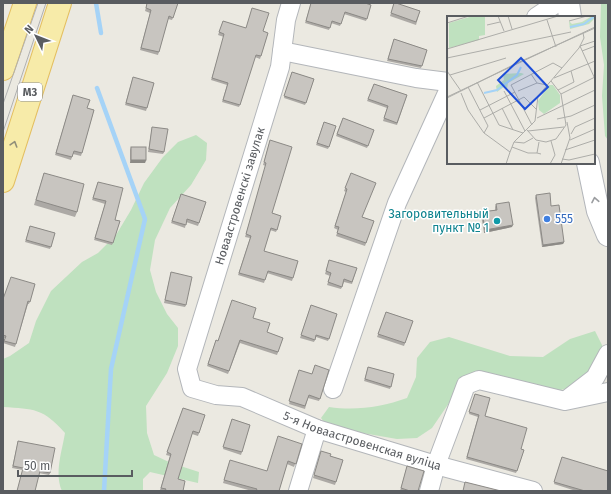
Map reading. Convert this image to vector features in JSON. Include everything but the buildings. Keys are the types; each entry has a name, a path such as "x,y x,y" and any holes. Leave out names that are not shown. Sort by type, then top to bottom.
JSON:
{"main road":[{"path":"3,69 25,3"},
{"name":"М3","path":"3,181 60,3"}],"street":[{"name":"Новаастровенскі завулак","path":"192,388 187,369 280,67 286,20 291,3"},
{"path":"538,16 557,3"},
{"path":"568,3 570,16"},
{"path":"282,51 416,78 447,82"},
{"path":"333,389 397,203 447,93"},
{"path":"588,164 598,211 608,235"},
{"path":"565,401 595,378 608,354"},
{"path":"429,491 436,465 466,385 480,380 565,401 608,392"},
{"name":"5-я Новаастровенская вуліца","path":"192,388 216,395 242,397 317,429 436,465 533,491"},
{"path":"298,491 317,429"}],"green space":[{"path":"601,3 608,3 608,140 605,136 602,96 604,65 600,37"},
{"path":"196,135 207,143 206,160 191,185 170,208 155,240 150,270 156,292 167,314 178,328 178,346 167,373 146,406 147,433 154,455 171,463 199,472 198,483 150,472 143,479 143,491 62,491 59,470 65,433 44,414 37,411 23,408 3,407 3,359 29,343 36,321 51,291 82,262 98,253 116,235 131,210 144,183 163,157 178,142"},
{"path":"595,331 603,347 598,362 577,385 558,391 494,374 466,378 432,428 417,438 397,439 328,427 321,418 329,407 349,409 369,407 388,404 407,398 416,377 417,358 430,342 449,337 510,356 543,357 570,339"}],"waterway":[{"path":"96,3 101,33"},
{"path":"97,88 145,219 111,369 104,491"}],"tram line":[{"path":"3,104 38,3"},
{"path":"3,132 46,3"}],"place":[{"name":"555","path":"547,219"},
{"name":"Загоровительный пункт № 1","path":"497,221"}]}
